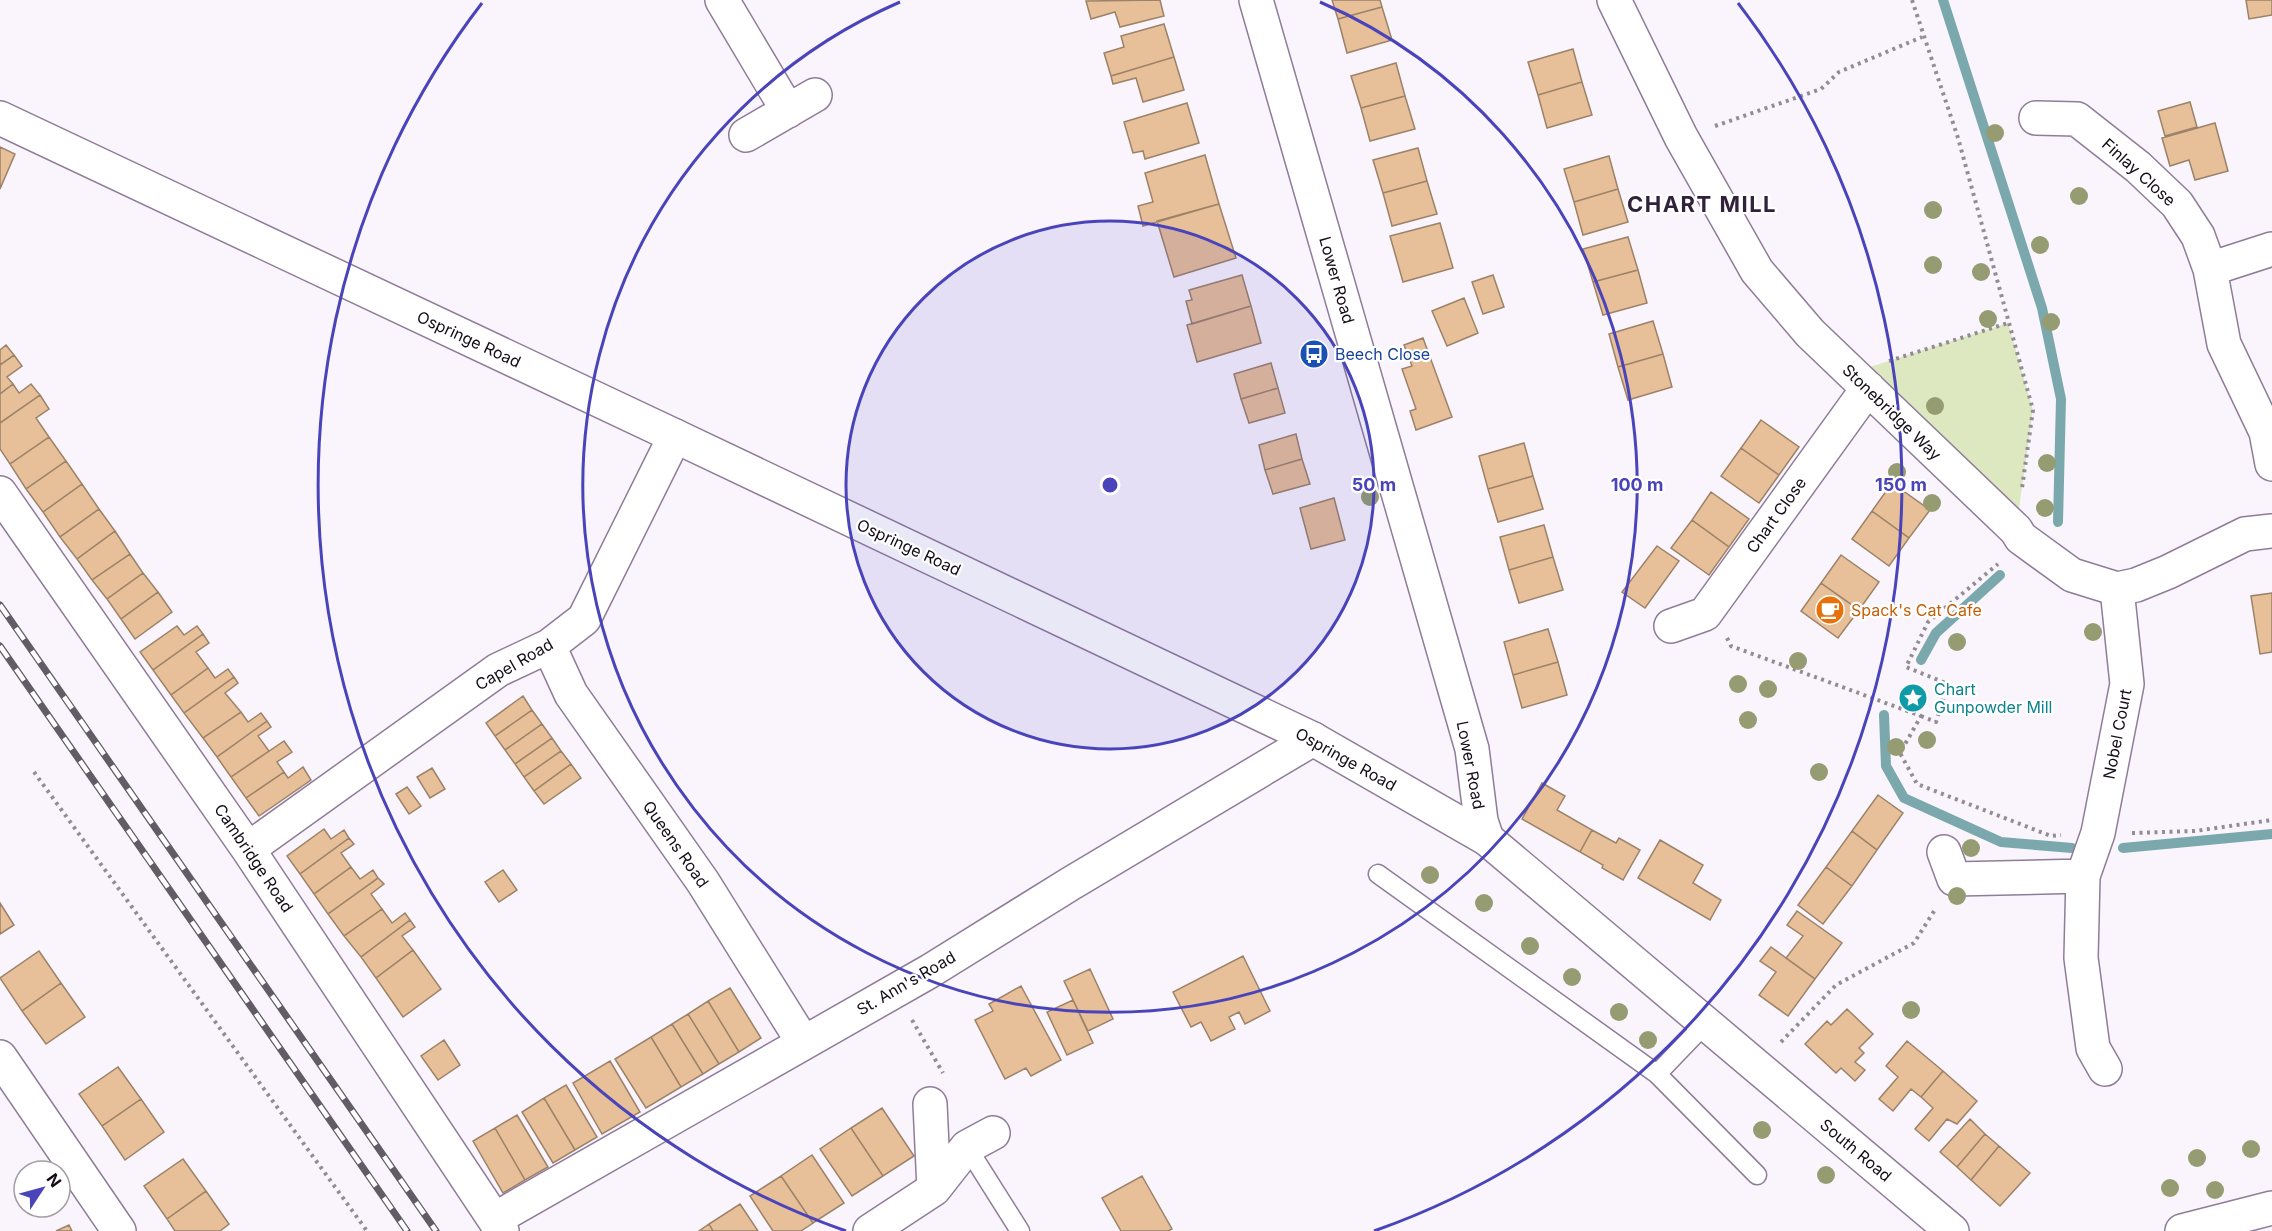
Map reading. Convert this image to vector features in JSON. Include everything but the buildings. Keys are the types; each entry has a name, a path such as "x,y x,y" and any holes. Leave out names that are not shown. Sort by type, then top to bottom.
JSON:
{"street":[{"path":"722,0 801,103 746,135"},
{"name":"Lower Road","path":"1256,0 1472,749 1481,821 1487,839"},
{"name":"Stonebridge Way","path":"1614,0 1681,137 1757,271 1810,333 2018,534 2072,575 2117,589"},
{"name":"Ospringe Road","path":"0,118 1313,739 1487,839 1760,1068"},
{"name":"Finlay Close","path":"2036,118 2077,119 2138,167 2177,204 2198,236 2210,269 2224,344 2266,432 2272,464"},
{"path":"2210,269 2272,249"},
{"name":"Chart Close","path":"1704,614 1859,380"},
{"name":"Capel Road","path":"248,849 498,670 549,646 584,619 675,436"},
{"name":"Cambridge Road","path":"0,493 248,849 499,1226"},
{"path":"2117,589 2136,585 2168,572 2245,534 2272,531"},
{"name":"Nobel Court","path":"2105,1069 2093,1048 2081,958 2083,876 2098,833 2127,684 2117,589"},
{"path":"1671,626 1704,614"},
{"name":"Queens Road","path":"549,646 571,694 703,882 803,1042"},
{"name":"St. Ann's Road","path":"499,1226 803,1042 930,971 1070,884 1313,739"},
{"path":"1949,866 2083,876"},
{"path":"0,1057 119,1231"},
{"name":"South Road","path":"1760,1068 1952,1231"},
{"path":"930,1104 934,1189"},
{"path":"870,1231 934,1189 980,1140"},
{"path":"2182,1231 2272,1208"}],"lane":[{"path":"1378,874 1657,1074 1757,1175"},
{"path":"1657,1074 1705,1024"},
{"path":"980,1140 1020,1231"}],"path":[{"path":"1704,614 1722,628 1731,646 1936,722 1948,684 1906,667 1928,622 2010,554 2018,534 2033,410 1958,138 1922,37 1912,0"},
{"path":"1681,137 1821,89 1839,72 1922,37"},
{"path":"1859,380 2008,323"},
{"path":"1921,716 1900,753 1917,784 2051,836 2195,831 2272,820"},
{"path":"34,772 367,1231"},
{"path":"1760,1068 1787,1035 1836,986 1914,943 1949,866"}],"green space":[{"path":"2008,323 2033,410 2016,530 1851,373"}],"waterway":[{"path":"1943,0 2042,308 2061,399 2058,522"},
{"path":"1921,660 1936,633 2000,575"},
{"path":"1884,715 1886,766 1904,798 2001,842 2072,848"},
{"path":"2123,848 2272,834"}],"railway":[{"path":"0,605 436,1231"},
{"path":"0,646 407,1231"}],"place":[{"name":"Beech Close","path":"1314,354"},
{"name":"Spack's Cat Cafe","path":"1830,610"},
{"name":"Chart Gunpowder Mill","path":"1913,698"}],"district":[{"name":"CHART MILL","path":"1702,204"}]}
